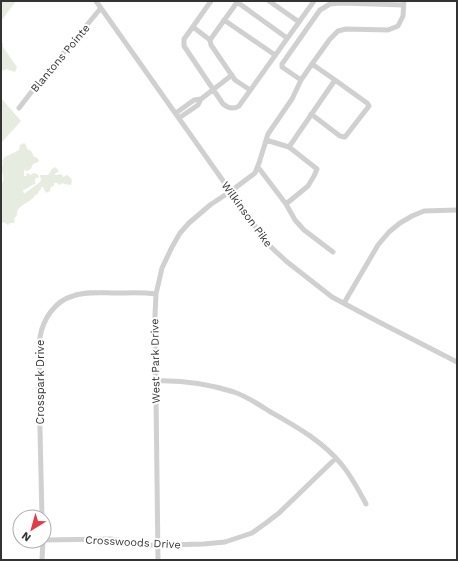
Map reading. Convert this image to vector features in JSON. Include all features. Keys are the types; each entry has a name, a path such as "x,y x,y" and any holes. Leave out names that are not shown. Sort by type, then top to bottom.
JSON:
{"street":[{"name":"Wilkinson Pike","path":"96,1 275,252 322,289 344,303 377,322 457,362"},
{"path":"211,1 184,39 184,46 223,104 226,107 233,108 239,106 314,1"},
{"path":"269,1 299,22"},
{"path":"210,40 237,2 287,38"},
{"path":"301,80 282,67 282,64 320,10 330,4 340,3 404,3 403,16 398,26 388,30 346,29 338,32 330,39 301,80 292,99 268,134 258,167 286,204 295,220 304,230 333,252"},
{"name":"Blantons Pointe","path":"19,108 101,8"},
{"path":"224,20 275,54"},
{"path":"193,26 210,40 211,45 239,83 250,90"},
{"path":"311,114 340,136 345,137 369,106 367,103 312,64"},
{"path":"177,116 194,100 201,99 232,75"},
{"path":"289,147 335,80"},
{"path":"266,140 289,147 317,169 308,186 286,204"},
{"name":"West Park Drive","path":"158,560 155,314 158,280 165,261 180,233 198,214 231,191 255,172 258,167"},
{"path":"344,303 378,246 389,232 400,223 424,211 457,210"},
{"name":"Crosspark Drive","path":"42,509 40,337 45,320 56,306 63,300 72,296 93,293 156,294"},
{"path":"155,381 182,382 218,387 236,393 256,403 307,433 336,458 351,477 366,504"},
{"name":"Crosswoods Drive","path":"52,540 111,539 158,545 225,542 252,532 266,523 279,513 336,458"},
{"path":"42,560 43,549"}],"shaded area":[{"path":"1,1 16,1 1,21"},
{"path":"1,41 3,47 17,67 15,72 6,69 3,71 1,68"},
{"path":"1,98 21,121 1,143"},
{"path":"24,143 27,149 32,152 34,157 39,160 33,164 31,169 27,171 24,170 24,176 26,176 27,173 31,175 33,173 37,174 39,177 35,179 35,184 23,190 24,194 40,182 40,175 48,175 55,167 59,171 54,175 60,174 64,177 67,175 72,180 71,185 63,183 59,185 54,183 54,186 51,187 50,191 46,193 43,187 41,187 38,194 21,206 14,219 15,222 8,225 1,222 1,183 3,182 2,161 5,157 19,150 20,145"}]}
